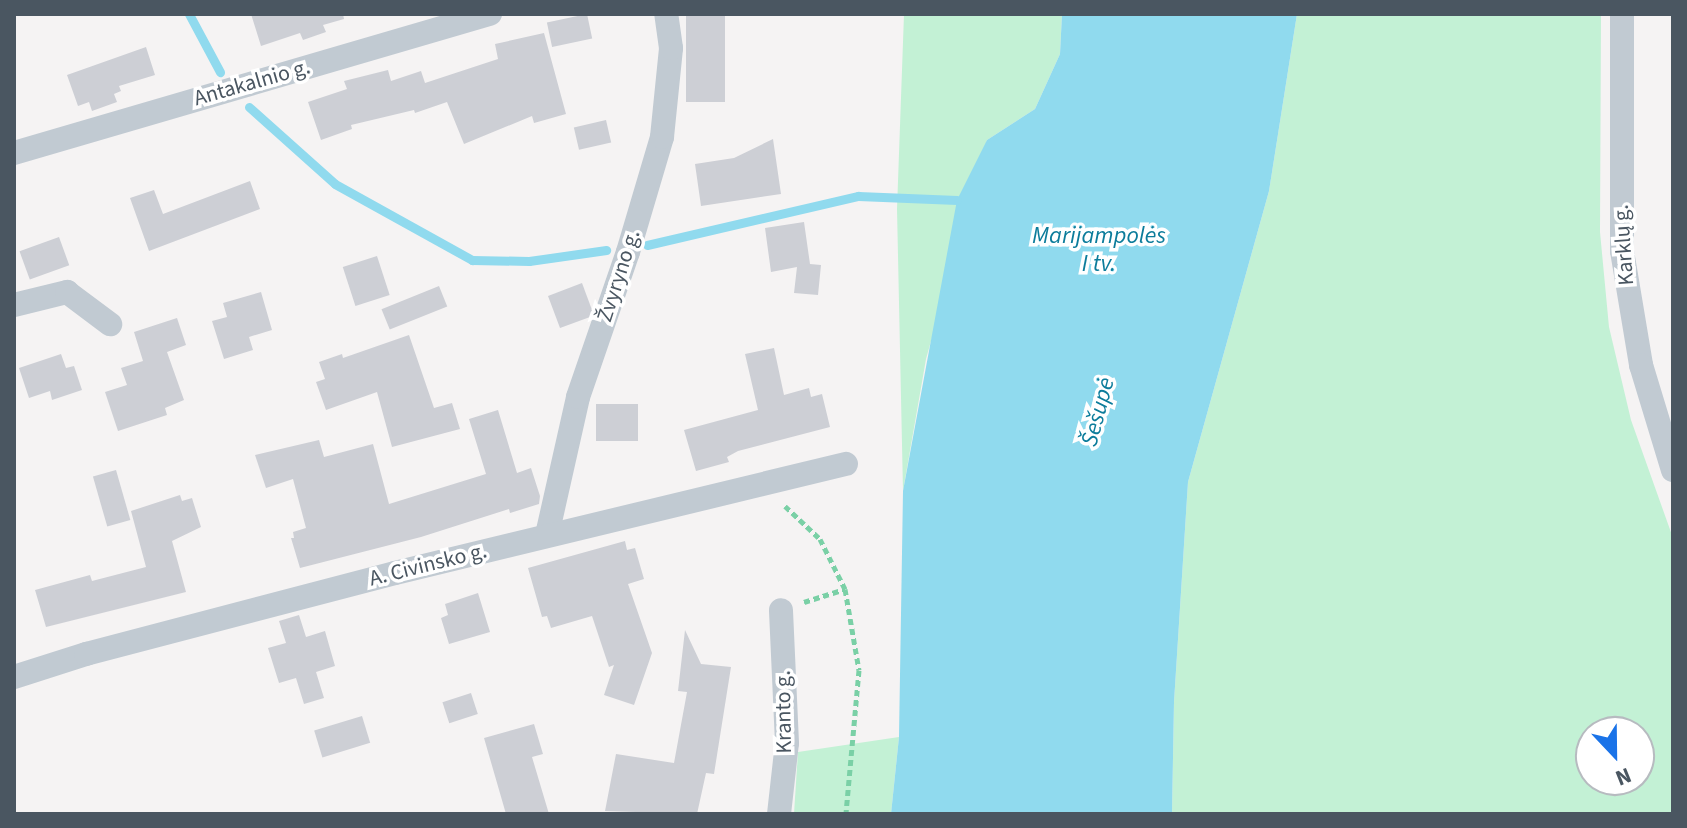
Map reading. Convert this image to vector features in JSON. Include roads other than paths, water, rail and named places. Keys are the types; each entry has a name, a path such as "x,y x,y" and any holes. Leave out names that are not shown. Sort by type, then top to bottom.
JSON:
{"street":[{"name":"Antakalnio g.","path":"14,153 490,14"},
{"name":"Žvyryno g.","path":"547,535 578,397 628,252 662,137 671,48 666,14"},
{"name":"Karklų g.","path":"1622,14 1622,251 1641,365 1673,470"},
{"path":"14,305 67,292 110,324"},
{"name":"A. Civinsko g.","path":"14,677 133,642 547,535 846,464"},
{"name":"Kranto g.","path":"779,814 787,743 781,610"}],"water":[{"name":"Marijampolės I tv.","path":"1062,14 1297,14 1269,191 1188,482 1174,702 1172,814 891,814 899,737 903,491 957,200 987,140 1035,109 1060,54"}],"waterway":[{"path":"189,14 220,72"},
{"path":"249,107 335,184 472,260 529,261 606,250"},
{"path":"647,245 858,196 957,200"}],"water label":[{"name":"Šešupė","path":"1098,412"}]}
